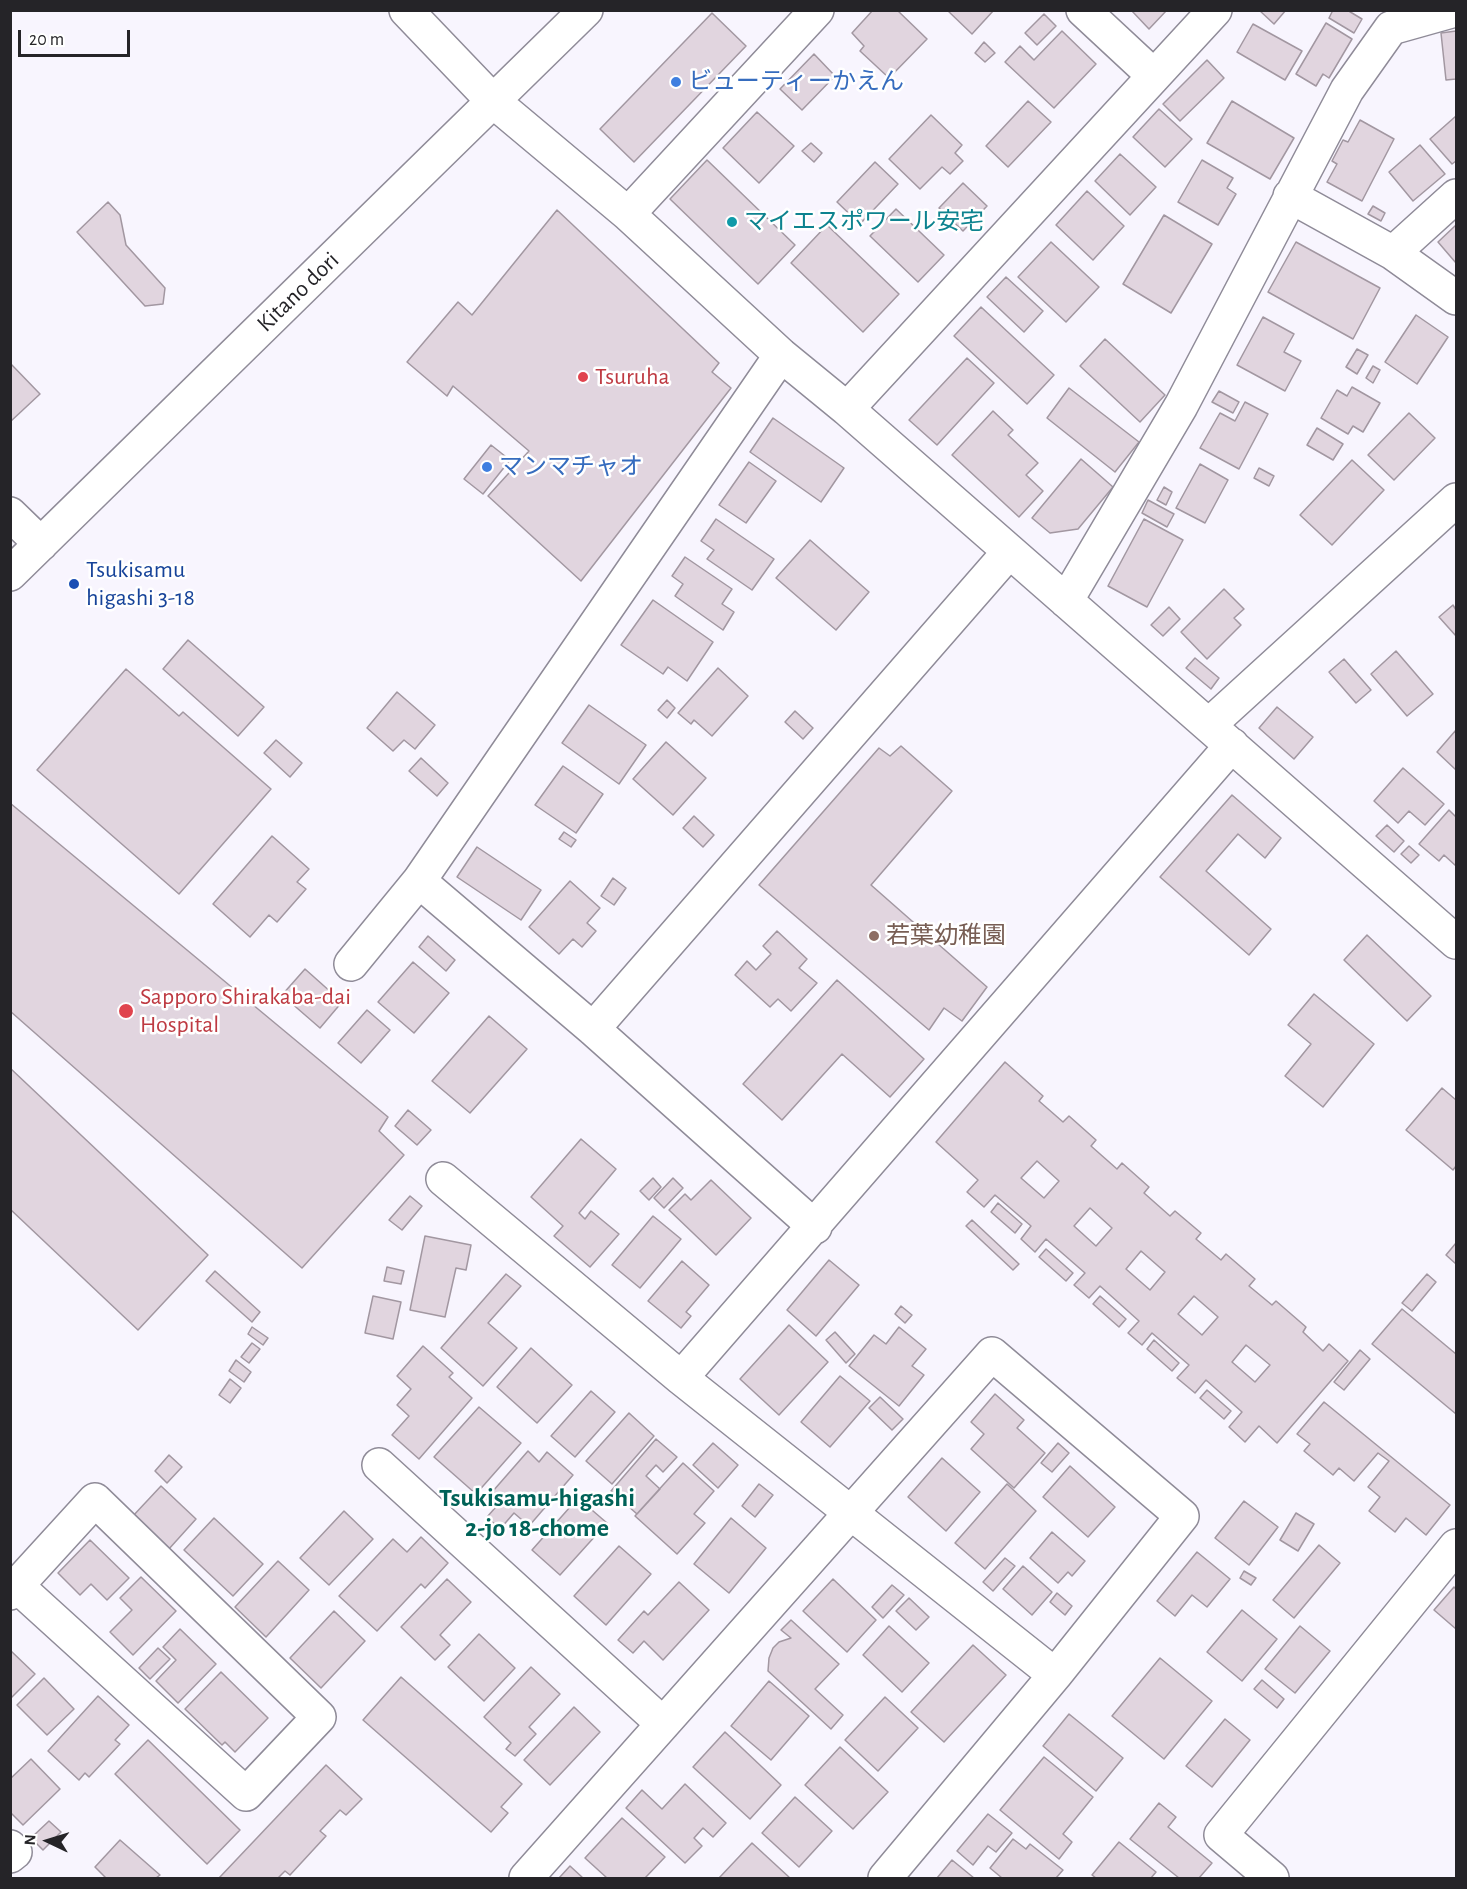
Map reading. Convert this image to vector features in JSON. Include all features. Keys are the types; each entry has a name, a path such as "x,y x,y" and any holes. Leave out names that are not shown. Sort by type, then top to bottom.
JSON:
{"street":[{"path":"406,10 493,102 628,214 781,355 847,409 1456,940"},
{"name":"Kitano dori","path":"10,574 586,10"},
{"path":"628,214 818,10"},
{"path":"1083,10 1154,76"},
{"path":"847,409 1215,10"},
{"path":"1066,601 1181,406 1347,90 1391,28 1455,10"},
{"path":"1290,196 1393,253 1456,298"},
{"path":"1393,253 1456,196"},
{"path":"351,964 419,881 781,355"},
{"path":"681,1378 815,1227 1220,735 1456,500"},
{"path":"10,514 41,544"},
{"path":"593,1029 1009,552"},
{"path":"419,881 593,1029 815,1227"},
{"path":"443,1179 681,1378 1055,1675"},
{"path":"526,1878 992,1354 1182,1516 1055,1675 885,1878"},
{"path":"379,1465 663,1724"},
{"path":"95,1500 319,1717 246,1794 14,1589 95,1500"},
{"path":"1272,1878 1221,1835 1456,1546"},
{"path":"10,1847 15,1852 10,1856"}],"building":[{"path":"873,10 897,10 927,39 889,78 860,51 864,46 852,33"},
{"path":"947,10 994,10 972,34"},
{"path":"1131,10 1167,10 1149,29"},
{"path":"1259,10 1286,10 1274,24"},
{"path":"1333,10 1347,10 1362,19 1354,33 1329,18"},
{"path":"712,13 746,46 634,162 600,129"},
{"path":"1044,14 1056,26 1037,45 1025,33"},
{"path":"1326,23 1352,39 1329,78 1323,74 1316,86 1296,74"},
{"path":"1253,24 1302,51 1285,80 1237,52"},
{"path":"1062,31 1096,64 1054,108 1005,62 1020,46 1034,60"},
{"path":"1456,31 1456,79 1446,80 1441,33"},
{"path":"984,42 995,53 985,62 975,53"},
{"path":"814,54 835,76 802,110 780,89"},
{"path":"1207,60 1224,78 1180,121 1163,104"},
{"path":"1028,101 1051,122 1008,167 986,146"},
{"path":"1232,101 1294,138 1270,179 1207,143"},
{"path":"1159,109 1192,139 1165,167 1133,137"},
{"path":"757,112 794,146 759,183 723,148"},
{"path":"931,115 962,145 955,153 963,161 950,174 942,167 920,189 889,159"},
{"path":"1456,116 1456,161 1452,164 1430,139"},
{"path":"1360,120 1394,139 1362,201 1327,182 1337,164 1332,161 1343,140 1348,142"},
{"path":"811,143 822,153 814,162 802,151"},
{"path":"1420,145 1445,174 1413,201 1389,172"},
{"path":"1120,154 1156,187 1130,215 1095,181"},
{"name":"マイエスポワール安宅","path":"707,160 795,245 758,284 670,199"},
{"path":"1202,160 1233,178 1227,188 1236,194 1218,225 1178,202"},
{"path":"875,162 898,184 860,224 837,202"},
{"path":"963,183 987,206 963,231 939,208"},
{"path":"1087,191 1124,226 1093,260 1056,225"},
{"path":"108,202 120,215 126,245 165,288 163,304 145,306 77,232"},
{"path":"1373,206 1385,213 1381,221 1368,214"},
{"path":"896,209 944,255 918,282 870,236"},
{"path":"557,210 719,363 712,372 731,388 581,581 488,496 529,451 453,386 447,396 407,362 458,302 472,315"},
{"path":"1164,215 1212,244 1171,313 1123,284"},
{"path":"827,225 899,294 863,332 791,263"},
{"path":"1456,225 1456,263 1438,242"},
{"path":"1051,242 1099,287 1066,322 1018,277"},
{"path":"1296,242 1380,288 1353,339 1268,292"},
{"path":"1006,277 1043,311 1024,332 987,297"},
{"path":"981,307 1054,375 1027,404 954,336"},
{"path":"1416,315 1448,337 1417,384 1385,362"},
{"path":"1263,317 1294,334 1284,352 1301,361 1285,391 1237,365"},
{"path":"1105,339 1165,395 1140,422 1080,366"},
{"path":"1357,349 1368,355 1357,374 1346,367"},
{"path":"967,358 994,383 937,445 909,420"},
{"path":"10,363 40,394 10,422"},
{"path":"1373,366 1380,370 1373,383 1366,378"},
{"path":"1352,387 1380,403 1363,432 1353,426 1348,434 1321,418 1337,390 1347,396"},
{"path":"1069,388 1139,442 1115,472 1047,418"},
{"path":"1219,391 1239,402 1233,413 1212,402"},
{"path":"1245,402 1268,414 1239,469 1200,448 1220,413 1235,421"},
{"path":"993,411 1013,430 1008,435 1038,463 1026,475 1043,491 1019,517 952,455"},
{"path":"1409,413 1435,438 1394,480 1368,455"},
{"path":"773,418 844,468 821,502 750,452"},
{"path":"1317,428 1343,444 1333,460 1307,445"},
{"path":"491,445 510,460 483,494 464,479"},
{"path":"1081,459 1113,487 1078,529 1050,533 1032,518"},
{"path":"1352,460 1384,490 1332,545 1300,515"},
{"path":"749,462 776,481 746,523 719,505"},
{"path":"1200,464 1228,480 1205,523 1176,508"},
{"path":"1259,468 1274,476 1269,486 1254,478"},
{"path":"1164,487 1172,492 1166,505 1157,500"},
{"path":"1148,500 1174,514 1167,527 1142,513"},
{"path":"716,519 774,559 752,590 707,559 714,550 701,541"},
{"path":"1144,519 1183,540 1147,607 1108,586"},
{"path":"810,540 869,592 836,630 776,578"},
{"path":"685,557 732,589 722,604 734,612 723,630 675,596 683,584 672,576"},
{"path":"1224,589 1244,609 1234,618 1241,625 1207,659 1181,632"},
{"path":"653,600 713,642 687,681 668,667 663,674 621,645"},
{"path":"1453,605 1456,610 1456,636 1439,617"},
{"path":"1169,607 1180,619 1163,636 1151,625"},
{"path":"188,640 264,707 238,736 163,669"},
{"path":"1396,651 1433,694 1407,716 1371,674"},
{"path":"1195,658 1219,678 1211,689 1186,668"},
{"path":"1344,659 1371,690 1356,703 1329,672"},
{"path":"718,668 748,696 712,736 694,720 691,724 678,713"},
{"path":"126,669 179,716 183,712 271,789 179,894 37,770"},
{"path":"397,692 435,725 415,749 404,740 393,751 367,728"},
{"path":"667,700 675,708 667,718 658,710"},
{"path":"589,705 646,745 619,784 562,743"},
{"path":"1277,707 1313,737 1294,759 1259,728"},
{"path":"795,711 813,728 803,739 785,722"},
{"path":"1456,730 1456,770 1437,752"},
{"path":"276,740 302,763 290,777 264,753"},
{"path":"666,742 706,778 673,815 633,779"},
{"name":"若葉幼稚園","path":"901,746 952,791 871,885 987,987 962,1021 944,1008 929,1030 759,885 879,748 890,756"},
{"path":"421,758 448,783 437,796 409,771"},
{"path":"563,766 603,794 576,833 535,805"},
{"path":"1403,768 1444,804 1425,825 1409,811 1398,823 1374,801"},
{"path":"1232,795 1281,838 1265,858 1238,834 1206,871 1271,929 1249,955 1160,877"},
{"path":"10,803 388,1117 379,1131 404,1155 302,1268 10,1011"},
{"path":"1449,810 1456,817 1456,866 1444,855 1439,861 1419,844"},
{"path":"694,816 714,835 703,847 683,828"},
{"path":"1387,825 1404,841 1394,852 1376,836"},
{"path":"564,832 576,840 571,847 559,839"},
{"path":"272,836 309,869 297,882 306,889 277,922 269,915 250,937 213,904"},
{"path":"1409,846 1419,855 1411,863 1401,854"},
{"path":"477,847 541,890 521,920 457,877"},
{"path":"613,878 626,888 614,905 601,896"},
{"path":"570,881 600,908 587,923 596,931 582,947 573,939 559,954 529,927"},
{"path":"777,931 807,959 799,968 817,983 791,1011 778,999 770,1007 735,975 747,961 756,970 771,954 763,946"},
{"path":"1367,935 1431,996 1407,1021 1344,960"},
{"path":"428,936 455,960 446,971 419,947"},
{"path":"413,962 449,993 414,1033 378,1002"},
{"path":"305,969 342,1002 320,1028 282,995"},
{"path":"837,980 924,1059 890,1097 842,1054 782,1120 743,1084"},
{"path":"1314,994 1374,1044 1323,1107 1285,1076 1311,1044 1288,1025"},
{"path":"367,1010 390,1030 361,1063 338,1043"},
{"path":"489,1016 527,1049 470,1113 432,1081"},
{"path":"1005,1062 1043,1096 1039,1101 1063,1122 1069,1116 1096,1140 1091,1146 1117,1169 1122,1163 1149,1187 1144,1193 1170,1216 1175,1211 1201,1233 1196,1239 1221,1260 1226,1254 1255,1279 1249,1286 1272,1305 1276,1301 1306,1327 1303,1332 1323,1351 1329,1344 1348,1361 1277,1443 1259,1426 1245,1442 1229,1427 1242,1412 1206,1380 1195,1393 1177,1378 1189,1365 1152,1333 1142,1345 1128,1333 1139,1321 1100,1286 1089,1298 1074,1285 1085,1273 1046,1239 1035,1252 1021,1239 1031,1226 995,1195 984,1207 967,1192 978,1180 936,1142","holes":["1037,1161 1059,1181 1044,1198 1021,1178","1090,1208 1112,1228 1096,1246 1074,1226","1141,1251 1165,1272 1150,1290 1126,1269","1194,1296 1218,1317 1202,1335 1178,1314","1246,1345 1270,1365 1255,1382 1232,1362"]},
{"path":"10,1068 208,1255 138,1330 10,1209"},
{"path":"1442,1088 1456,1100 1456,1166 1453,1170 1406,1130"},
{"path":"408,1110 431,1130 417,1145 395,1126"},
{"path":"581,1139 616,1169 579,1213 585,1219 591,1211 619,1234 590,1267 554,1236 563,1226 531,1197"},
{"path":"653,1178 661,1187 649,1200 640,1191"},
{"path":"673,1178 683,1188 664,1208 654,1198"},
{"path":"711,1180 751,1218 716,1255 669,1210 685,1194 691,1200"},
{"path":"410,1196 422,1206 402,1230 389,1220"},
{"path":"998,1203 1022,1224 1015,1233 991,1212"},
{"path":"653,1216 681,1239 640,1288 612,1265"},
{"path":"972,1220 1019,1264 1013,1270 966,1226"},
{"path":"425,1236 471,1245 466,1270 456,1268 445,1317 410,1310"},
{"path":"1456,1243 1456,1264 1446,1255"},
{"path":"1046,1249 1073,1273 1066,1281 1039,1257"},
{"path":"829,1260 859,1285 816,1336 787,1310"},
{"path":"682,1261 709,1285 686,1312 691,1316 681,1328 648,1301"},
{"path":"387,1267 404,1271 401,1284 384,1281"},
{"path":"215,1271 260,1312 252,1322 206,1281"},
{"path":"506,1274 521,1286 488,1323 517,1348 483,1386 441,1348"},
{"path":"1427,1274 1436,1282 1412,1311 1402,1303"},
{"path":"373,1296 401,1302 393,1339 365,1333"},
{"path":"1100,1296 1126,1319 1119,1327 1093,1304"},
{"path":"901,1306 912,1315 905,1323 895,1314"},
{"path":"1402,1309 1456,1354 1456,1414 1372,1344"},
{"path":"789,1325 828,1362 779,1415 740,1379"},
{"path":"252,1327 268,1338 263,1345 248,1334"},
{"path":"899,1327 926,1349 912,1366 924,1375 899,1406 849,1366 874,1335 886,1344"},
{"path":"835,1332 855,1354 846,1363 826,1340"},
{"path":"1154,1340 1179,1363 1172,1371 1147,1349"},
{"path":"252,1343 260,1349 249,1363 241,1357"},
{"path":"423,1346 453,1373 449,1377 472,1398 419,1459 392,1435 409,1416 397,1405 411,1389 397,1376"},
{"path":"531,1348 572,1385 537,1423 497,1387"},
{"path":"1360,1350 1370,1359 1344,1390 1334,1382"},
{"path":"236,1360 251,1372 244,1382 229,1371"},
{"path":"840,1376 870,1401 830,1447 801,1422"},
{"path":"230,1379 241,1388 230,1403 219,1395"},
{"path":"1207,1390 1231,1411 1224,1419 1200,1398"},
{"path":"591,1391 615,1412 575,1457 551,1436"},
{"path":"995,1394 1024,1420 1017,1428 1045,1453 1014,1488 971,1449 984,1434 971,1422"},
{"path":"880,1397 903,1419 892,1430 869,1408"},
{"path":"1324,1402 1450,1505 1426,1535 1406,1518 1395,1532 1369,1511 1380,1497 1368,1487 1389,1461 1378,1453 1354,1481 1339,1468 1333,1475 1304,1451 1310,1444 1297,1434"},
{"path":"479,1407 521,1443 476,1494 434,1457"},
{"path":"629,1413 654,1436 612,1484 586,1461"},
{"path":"656,1439 677,1457 663,1472 656,1465 646,1476 660,1489 637,1514 611,1491"},
{"path":"713,1443 738,1465 718,1488 693,1465"},
{"path":"1058,1443 1069,1453 1052,1472 1041,1463"},
{"path":"528,1451 539,1462 547,1452 573,1475 529,1526 514,1513 500,1529 487,1517 495,1508 486,1499"},
{"path":"169,1455 182,1467 167,1483 155,1471"},
{"path":"942,1458 980,1492 946,1531 908,1497"},
{"path":"683,1463 714,1491 694,1514 705,1523 677,1554 635,1516"},
{"path":"1070,1466 1115,1507 1088,1537 1043,1497"},
{"path":"759,1484 773,1495 755,1517 742,1506"},
{"path":"1007,1484 1036,1511 985,1569 955,1543"},
{"path":"161,1486 196,1519 168,1550 132,1517"},
{"path":"578,1498 607,1523 560,1575 532,1550"},
{"path":"1244,1501 1278,1527 1249,1565 1215,1538"},
{"path":"344,1511 373,1539 329,1585 300,1558"},
{"path":"1296,1513 1314,1524 1298,1551 1280,1540"},
{"path":"214,1518 263,1564 233,1596 184,1550"},
{"path":"731,1518 766,1548 729,1593 694,1564"},
{"path":"1052,1532 1085,1561 1072,1576 1068,1572 1058,1583 1030,1558"},
{"path":"421,1537 448,1563 425,1588 421,1584 377,1631 339,1596 393,1539 407,1552"},
{"path":"90,1540 129,1578 107,1600 91,1584 80,1595 58,1573"},
{"path":"1319,1545 1340,1563 1294,1618 1273,1600"},
{"path":"619,1546 651,1574 606,1625 574,1596"},
{"path":"1197,1552 1230,1579 1207,1607 1192,1595 1175,1616 1157,1601"},
{"path":"1005,1558 1015,1566 993,1591 983,1582"},
{"path":"278,1561 309,1590 266,1637 235,1607"},
{"path":"1023,1566 1052,1592 1032,1615 1003,1589"},
{"path":"1244,1571 1256,1578 1251,1585 1240,1578"},
{"path":"141,1577 176,1611 133,1655 110,1632 132,1610 120,1598"},
{"path":"447,1579 471,1602 440,1635 450,1645 435,1660 401,1627"},
{"path":"833,1579 876,1620 847,1652 803,1611"},
{"path":"679,1582 709,1610 663,1660 644,1641 633,1653 618,1640 644,1611 648,1615"},
{"path":"892,1585 904,1595 883,1618 872,1607"},
{"path":"1454,1587 1456,1589 1456,1629 1434,1610"},
{"path":"1057,1593 1072,1606 1065,1615 1050,1602"},
{"path":"909,1598 929,1617 916,1630 896,1611"},
{"path":"1242,1610 1277,1639 1242,1681 1207,1652"},
{"path":"334,1611 365,1641 321,1688 290,1658"},
{"path":"791,1620 839,1664 815,1689 843,1715 831,1729 768,1671 773,1648 779,1642 791,1638 781,1630"},
{"path":"889,1626 929,1663 902,1692 863,1655"},
{"path":"1300,1626 1330,1651 1295,1693 1265,1669"},
{"path":"180,1629 216,1664 178,1703 156,1681 176,1660 163,1647"},
{"path":"479,1634 515,1668 484,1701 448,1667"},
{"path":"973,1645 1006,1675 944,1742 911,1712"},
{"path":"158,1648 170,1659 150,1679 139,1668"},
{"path":"10,1650 35,1674 10,1699"},
{"path":"1160,1658 1212,1701 1164,1759 1112,1716"},
{"path":"531,1667 560,1694 529,1727 536,1734 515,1756 506,1749 511,1743 484,1717"},
{"path":"221,1672 268,1718 235,1752 225,1742 222,1745 185,1709"},
{"path":"401,1677 522,1784 501,1807 508,1813 491,1832 363,1720"},
{"path":"44,1678 74,1709 47,1735 17,1705"},
{"path":"1262,1680 1284,1699 1277,1708 1254,1689"},
{"path":"769,1681 809,1716 771,1760 731,1726"},
{"path":"98,1696 129,1725 115,1740 120,1744 89,1777 85,1773 79,1780 48,1751"},
{"path":"885,1697 918,1728 878,1771 845,1740"},
{"path":"574,1707 600,1732 550,1785 524,1760"},
{"path":"1069,1714 1123,1758 1096,1791 1043,1746"},
{"path":"1225,1719 1250,1740 1212,1787 1186,1766"},
{"path":"725,1732 781,1785 750,1819 693,1767"},
{"path":"148,1740 240,1830 207,1864 115,1774"},
{"path":"840,1747 888,1792 853,1829 805,1785"},
{"path":"1044,1757 1093,1797 1063,1834 1072,1842 1059,1859 1000,1810"},
{"path":"31,1759 60,1789 23,1825 10,1812 10,1779"},
{"path":"326,1765 362,1799 346,1815 340,1810 320,1831 326,1836 290,1875 285,1871 278,1878 219,1878"},
{"path":"685,1784 726,1823 713,1837 703,1828 694,1838 702,1846 685,1863 626,1808 642,1790 662,1809"},
{"path":"795,1797 832,1831 799,1867 762,1833"},
{"path":"1159,1803 1176,1817 1168,1827 1212,1863 1199,1878 1179,1878 1130,1839"},
{"path":"988,1814 1012,1833 996,1852 988,1846 973,1865 957,1851"},
{"path":"622,1818 665,1857 645,1878 607,1878 585,1858"},
{"path":"49,1821 61,1832 43,1850 31,1838"},
{"path":"1013,1839 1026,1849 1030,1844 1063,1870 1056,1878 1002,1878 990,1868"},
{"path":"120,1840 160,1875 156,1878 106,1878 95,1867"},
{"path":"1119,1842 1156,1872 1151,1878 1096,1878 1092,1875"},
{"path":"752,1843 790,1878 719,1878"},
{"path":"952,1860 974,1878 937,1878"},
{"path":"570,1866 583,1878 559,1878"}],"place":[{"name":"ビューティーかえん","path":"676,82"},
{"name":"マイエスポワール安宅","path":"732,222"},
{"name":"Tsuruha","path":"583,377"},
{"name":"マンマチャオ","path":"487,467"},
{"name":"Tsukisamu higashi 3-18","path":"74,584"},
{"name":"若葉幼稚園","path":"874,936"},
{"name":"Sapporo Shirakaba-dai Hospital","path":"126,1011"}],"district":[{"name":"Tsukisamu-higashi 2-jo 18-chome","path":"537,1513"}]}
